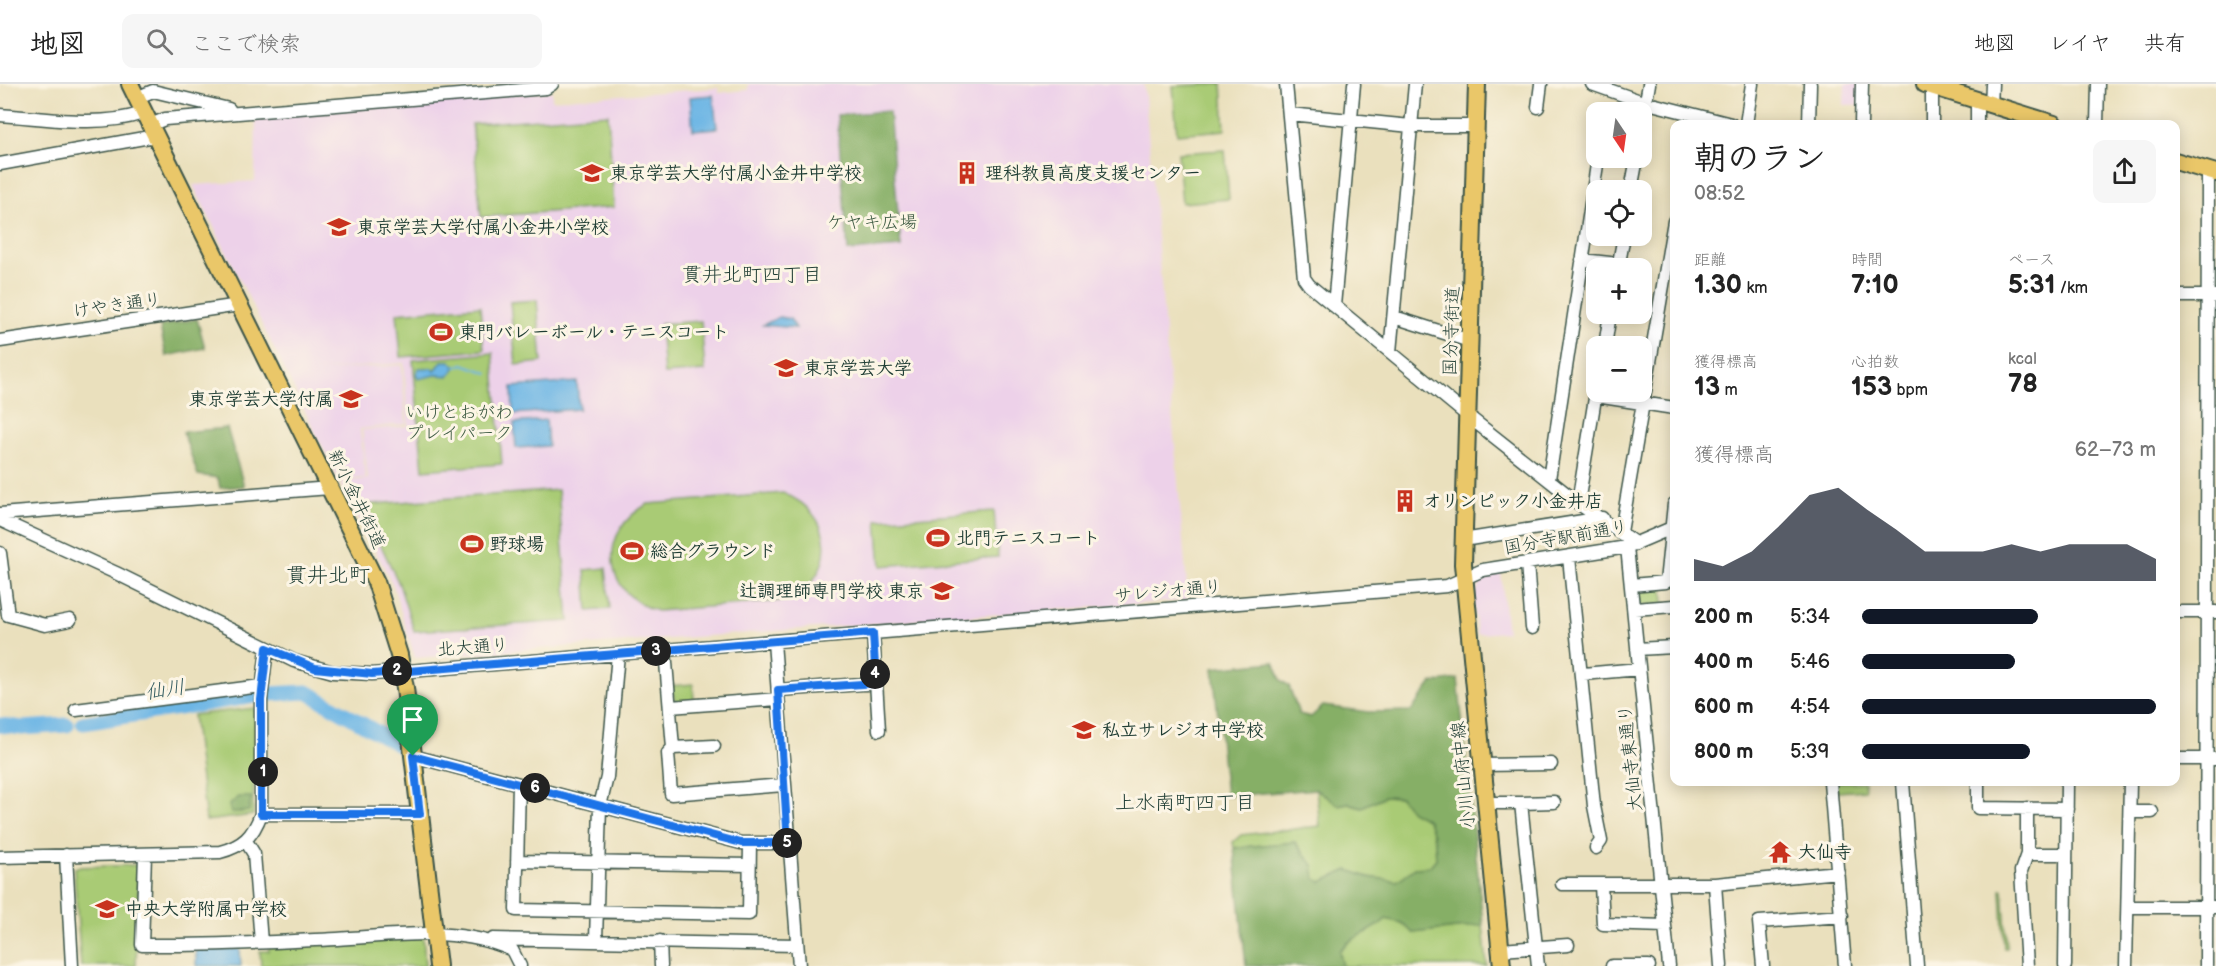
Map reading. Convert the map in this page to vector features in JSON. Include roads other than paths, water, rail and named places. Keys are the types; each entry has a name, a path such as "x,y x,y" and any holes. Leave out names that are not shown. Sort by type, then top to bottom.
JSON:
{"main road":[{"name":"国分寺街道","path":"1463,580 1477,84"},
{"path":"1930,85 2040,120"},
{"name":"新小金井街道","path":"143,111 330,488 386,607 402,671 438,966"},
{"path":"2180,162 2212,172"},
{"name":"小川山府中線","path":"1463,580 1502,958"}],"street":[{"path":"0,164 143,111 165,118 546,88 552,84"},
{"path":"1286,84 1304,278 1334,306 1468,416 1578,503 1621,532 1632,546"},
{"path":"1334,306 1354,84"},
{"path":"1390,352 1415,84"},
{"path":"1538,107 1541,84"},
{"path":"1592,84 1645,102 1648,84"},
{"path":"1747,120 1752,84"},
{"path":"1809,120 1810,84"},
{"path":"1861,120 1862,84"},
{"path":"1978,120 1992,84"},
{"path":"2097,120 2098,84"},
{"path":"1930,85 1932,120"},
{"path":"0,115 75,121 125,119 143,111 153,92 239,111"},
{"path":"1652,104 1715,120"},
{"path":"1289,114 1411,126 1476,126"},
{"path":"1549,479 1596,168"},
{"path":"2206,966 2211,907 2212,172"},
{"path":"1582,261 1586,262"},
{"path":"1621,532 1670,270"},
{"path":"2180,296 2212,296"},
{"name":"けやき通り","path":"0,340 238,305"},
{"path":"1394,317 1470,341"},
{"path":"1578,503 1595,402"},
{"path":"1639,402 1670,407"},
{"path":"0,514 330,488"},
{"path":"1463,540 1602,518"},
{"name":"北大通り","path":"0,520 116,573 294,661 333,672 372,674 873,633"},
{"name":"国分寺駅前通り","path":"1463,580 1483,570 1632,546 1670,529"},
{"name":"大仙寺東通り","path":"1632,546 1631,585 1669,966"},
{"path":"1631,585 1666,582 1670,551"},
{"path":"0,554 4,614 45,625 70,620"},
{"path":"1569,557 1594,806 1601,841 1596,848"},
{"path":"1527,563 1532,628"},
{"name":"サレジオ通り","path":"873,633 1447,586 1463,580"},
{"path":"1634,609 1670,606"},
{"path":"2180,612 2212,612"},
{"path":"873,633 879,730"},
{"path":"774,642 799,966"},
{"path":"1637,649 1670,647"},
{"path":"0,857 220,852 246,841 256,829 261,814 261,686 267,648"},
{"path":"665,650 673,748"},
{"path":"596,940 600,806 607,777 618,654"},
{"path":"1582,674 1640,669"},
{"path":"670,707 876,683"},
{"path":"76,710 261,686"},
{"path":"714,746 673,748 668,753 671,794 784,785"},
{"path":"413,756 741,843 788,843"},
{"path":"2180,759 2211,759"},
{"path":"1482,765 1551,764"},
{"path":"519,784 516,910 749,914 750,843"},
{"path":"1830,786 1845,966"},
{"path":"1903,786 1917,966"},
{"path":"1978,786 1978,808 2067,809"},
{"path":"2066,966 2067,786"},
{"path":"2126,966 2130,786"},
{"path":"1485,803 1554,802"},
{"path":"1521,803 1538,966"},
{"path":"2027,808 2027,854 2021,871 2027,966"},
{"path":"2130,812 2152,812"},
{"path":"261,814 420,814"},
{"path":"246,841 253,850 261,942"},
{"path":"2027,854 2066,854"},
{"path":"66,855 72,966"},
{"path":"145,855 141,945 261,942 434,933 489,939 797,945"},
{"path":"517,861 749,865"},
{"path":"1563,884 1661,886 1715,884 1838,872"},
{"path":"1715,884 1722,966"},
{"path":"1601,885 1603,924 1665,926"},
{"path":"2129,907 2211,907"},
{"path":"1763,966 1759,922 1842,916"},
{"path":"489,939 512,950 520,966"},
{"path":"660,941 661,966"},
{"path":"1502,958 1536,947 1568,945"},
{"path":"1612,966 1649,966"}],"water":[{"path":"713,95 717,128 693,130 690,97"},
{"path":"779,317 790,319 796,328 763,325"},
{"path":"442,361 450,361 456,367 449,376 436,375 418,379 416,374 419,368 432,368 435,371"},
{"path":"577,382 579,409 513,414 512,387"},
{"path":"546,420 548,446 516,448 514,423"},
{"path":"196,949 240,949 241,966 196,966"}],"waterway":[{"path":"456,367 463,364 488,373"},
{"name":"仙川","path":"269,694 307,692 399,745"},
{"name":"仙川","path":"83,723 254,696"},
{"name":"仙川","path":"0,725 22,728 67,725"}],"place":[{"name":"東京学芸大学付属小金井中学校","path":"592,173"},
{"name":"理科教員高度支援センター","path":"967,173"},
{"name":"東京学芸大学付属小金井小学校","path":"339,227"},
{"name":"東門バレーボール・テニスコート","path":"441,332"},
{"name":"東京学芸大学","path":"786,368"},
{"name":"東京学芸大学付属","path":"351,399"},
{"name":"オリンピック小金井店","path":"1405,501"},
{"name":"北門テニスコート","path":"938,538"},
{"name":"野球場","path":"472,544"},
{"name":"総合グラウンド","path":"632,551"},
{"name":"辻調理師専門学校 東京","path":"942,591"},
{"name":"私立サレジオ中学校","path":"1084,730"},
{"name":"大仙寺","path":"1780,852"},
{"name":"中央大学附属中学校","path":"107,909"}],"district":[{"name":"貫井北町四丁目","path":"752,274"},
{"name":"貫井北町","path":"328,575"},
{"name":"上水南町四丁目","path":"1185,802"}],"park label":[{"name":"ケヤキ広場","path":"872,222"},
{"name":"いけとおがわ プレイパーク","path":"459,422"}]}
